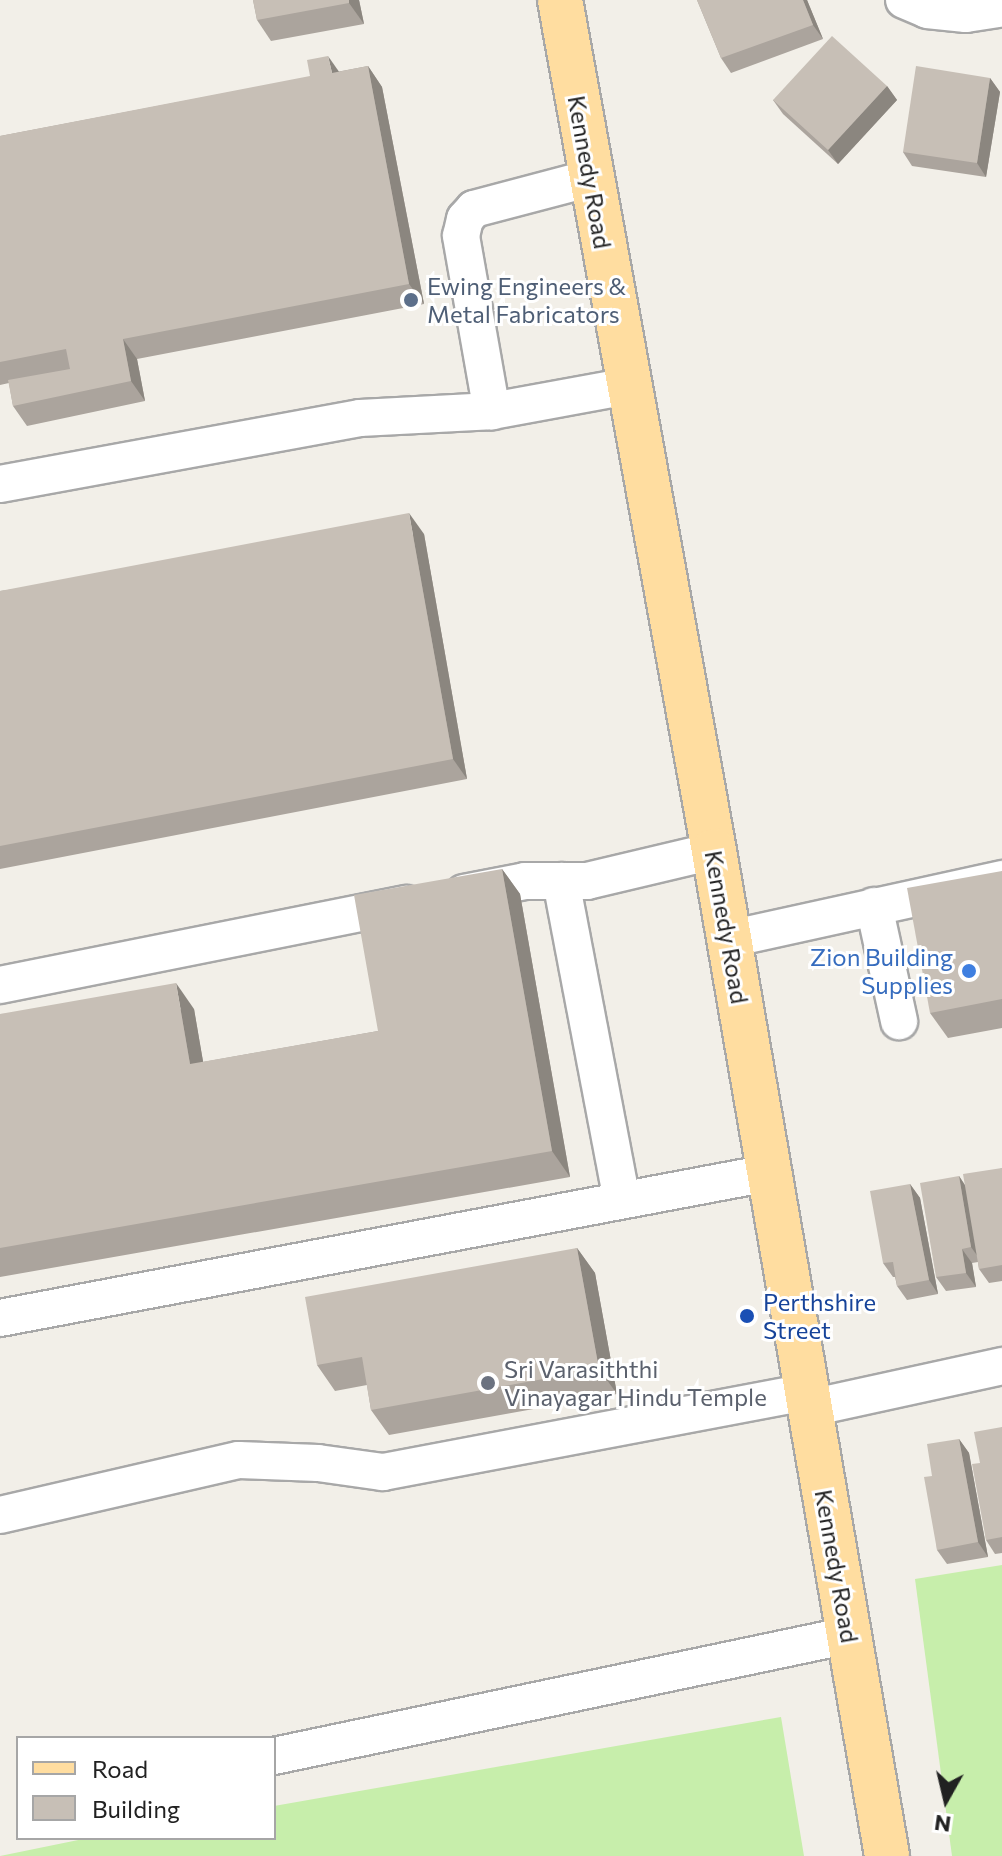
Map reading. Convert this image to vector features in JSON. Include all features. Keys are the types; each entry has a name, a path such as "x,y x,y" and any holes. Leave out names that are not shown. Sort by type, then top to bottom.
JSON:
{"main road":[{"name":"Kennedy Road","path":"560,0 714,851 887,1856"}],"street":[{"path":"904,0 927,10 966,14 1002,8"},
{"path":"492,411 461,236 465,219 474,209 591,178"},
{"path":"0,484 360,418 492,411 628,386"},
{"path":"0,985 525,881 587,881 714,851"},
{"path":"729,939 1002,879"},
{"path":"561,881 622,1200"},
{"path":"874,906 899,1021"},
{"path":"0,1318 768,1173"},
{"path":"0,1515 239,1460 383,1472 1002,1366"},
{"path":"276,1756 849,1635"}],"green space":[{"path":"1002,1565 1002,1856 952,1856 915,1579"},
{"path":"781,1717 804,1856 0,1856 78,1840 276,1840 276,1806"}],"building":[{"path":"253,0 349,0 349,3 257,20"},
{"path":"697,0 803,0 813,25 721,58"},
{"path":"832,36 887,86 828,150 773,100"},
{"path":"328,56 332,73 368,66 409,284 123,339 131,381 13,406 8,380 70,369 66,349 0,362 0,136 310,76 307,60"},
{"path":"916,66 990,78 977,163 903,152"},
{"path":"409,513 453,759 0,846 0,591"},
{"path":"502,869 552,1151 0,1248 0,1014 176,983 190,1064 378,1031 354,895"},
{"name":"Zion Building Supplies","path":"1002,871 1002,999 930,1013 907,888"},
{"path":"1002,1168 1002,1265 979,1269 963,1174"},
{"path":"959,1176 971,1247 962,1249 966,1273 936,1277 920,1183"},
{"path":"910,1184 929,1280 897,1286 893,1262 883,1263 870,1191"},
{"path":"577,1248 599,1369 371,1410 362,1357 317,1365 305,1297"},
{"path":"1002,1427 1002,1537 986,1540 972,1464 980,1463 974,1432"},
{"path":"959,1439 978,1542 937,1550 924,1477 932,1476 927,1444"}],"place":[{"name":"Ewing Engineers & Metal Fabricators","path":"411,300"},
{"name":"Zion Building Supplies","path":"969,971"},
{"name":"Perthshire Street","path":"747,1316"},
{"name":"Sri Varasiththi Vinayagar Hindu Temple","path":"488,1383"}]}
